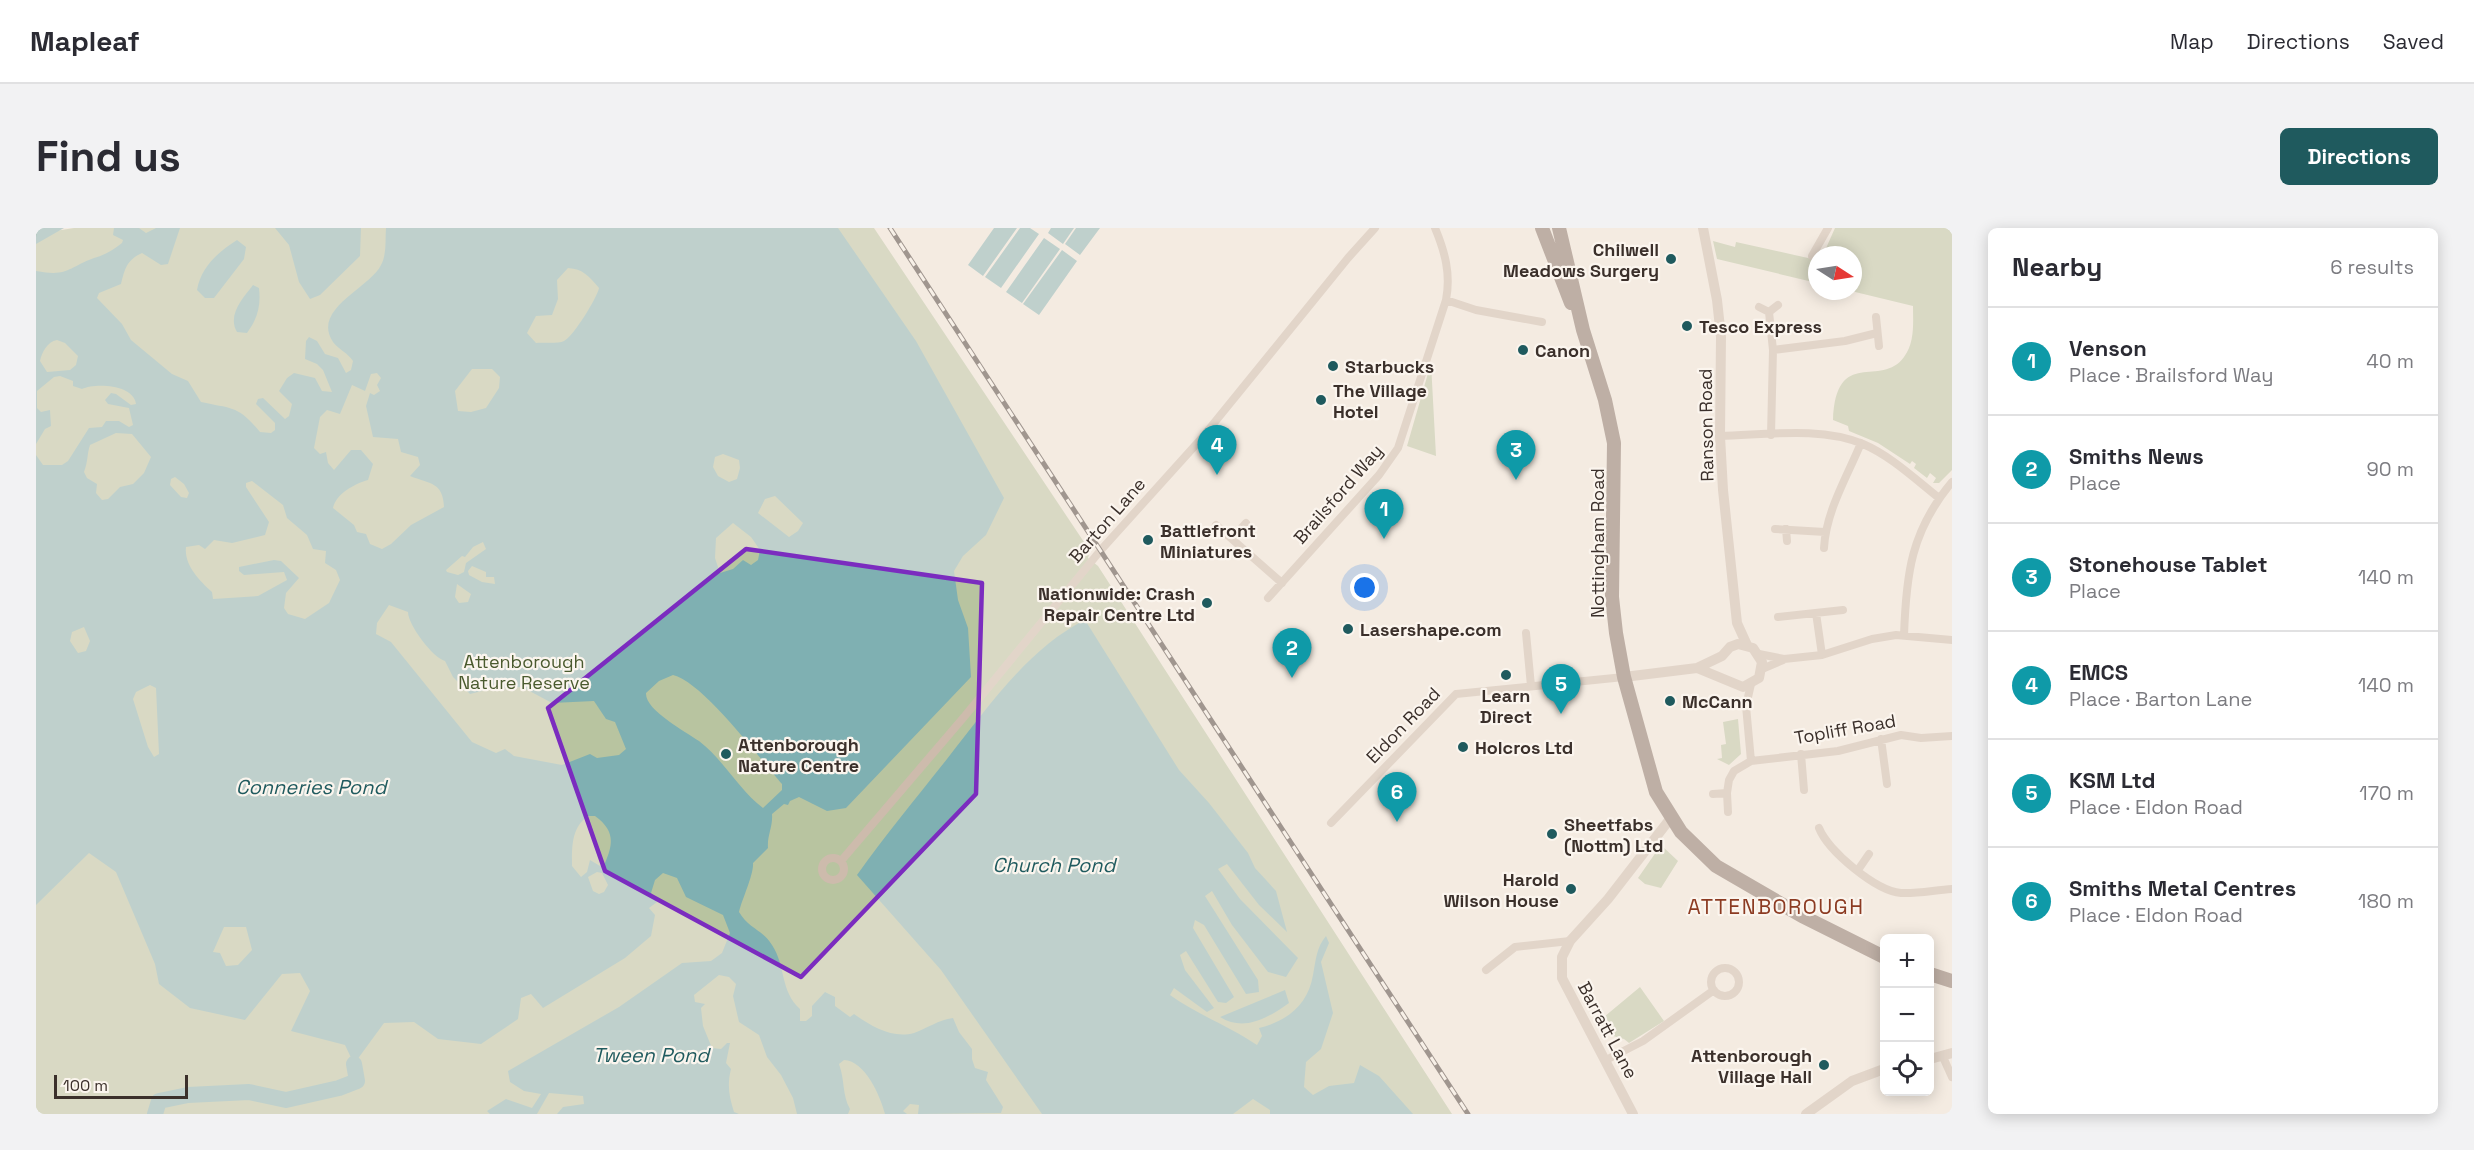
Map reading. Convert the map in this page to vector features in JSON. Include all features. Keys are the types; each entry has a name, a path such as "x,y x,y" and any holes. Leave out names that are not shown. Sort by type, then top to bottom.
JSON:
{"main road":[{"name":"Nottingham Road","path":"1542,228 1549,253 1583,330"},
{"name":"Nottingham Road","path":"1559,228 1583,330 1605,400 1614,443 1612,597 1624,677 1656,792 1670,819 1696,849 1716,866 1802,916 1880,955"},
{"path":"1934,975 1950,980"}],"street":[{"name":"Barton Lane","path":"841,861 950,734 1100,551 1202,439 1348,258 1375,228"},
{"name":"Brailsford Way","path":"1268,598 1379,476 1398,448 1446,300 1449,273 1435,228"},
{"name":"Ranson Road","path":"1703,228 1717,300 1721,337 1720,436 1737,623 1747,645 1759,654"},
{"path":"1818,246 1828,228"},
{"path":"1446,300 1476,310 1542,322"},
{"path":"1768,312 1778,305"},
{"path":"1759,307 1768,312"},
{"path":"1768,312 1773,350 1771,435"},
{"path":"1876,317 1879,346"},
{"path":"1773,350 1877,333"},
{"path":"1720,436 1831,436 1861,443 1886,457 1939,498"},
{"path":"1824,548 1825,532 1861,443"},
{"path":"1904,636 1911,555 1920,531 1939,498 1952,482"},
{"path":"1232,539 1245,523"},
{"path":"1216,525 1282,583"},
{"path":"1775,529 1825,532"},
{"path":"1786,529 1787,541"},
{"path":"1778,617 1843,610"},
{"path":"1816,613 1822,655"},
{"name":"Ranson Road","path":"1624,677 1697,668 1722,656 1730,647 1737,623"},
{"path":"1526,633 1531,686"},
{"path":"1746,706 1737,686 1751,684 1759,678 1762,669 1759,654 1784,659 1822,655 1872,639 1904,636 1952,640"},
{"path":"1730,647 1747,645"},
{"path":"1722,656 1720,668 1724,677"},
{"path":"1762,669 1784,659"},
{"name":"Ranson Road","path":"1697,668 1724,677 1737,686"},
{"name":"Eldon Road","path":"1331,823 1456,694 1624,677"},
{"path":"1728,812 1727,793 1734,771 1751,761 1748,753 1746,706 1751,684"},
{"name":"Topliff Road","path":"1751,761 1838,751 1901,735 1921,738 1952,736"},
{"path":"1881,739 1887,784"},
{"path":"1801,754 1804,790"},
{"path":"1713,794 1727,793"},
{"path":"1551,945 1562,957 1570,941 1608,899 1670,819"},
{"path":"1819,828 1830,848 1885,888 1899,893 1952,889"},
{"path":"1858,870 1869,854"},
{"path":"1485,970 1515,947 1526,944 1551,945 1570,941"},
{"name":"Barratt Lane","path":"1562,957 1562,978 1633,1114"},
{"path":"1606,1060 1643,1041 1714,990"},
{"path":"1947,1055 1952,1077"},
{"path":"1806,1114 1862,1075 1880,1070"}],"highlighted area":[{"path":"746,549 982,583 976,794 801,977 605,871 548,708"}],"green space":[{"name":"Attenborough Nature Reserve","path":"74,228 874,228 1090,551 1088,558 1098,566 1452,1114 36,1114 36,234"},
{"path":"1835,228 1952,228 1952,470 1939,483 1933,483 1936,478 1930,473 1927,478 1914,468 1916,464 1912,461 1910,464 1878,443 1849,431 1848,426 1833,420 1836,397 1842,383 1851,376 1894,366 1904,357 1912,339 1913,306 1862,294 1862,246 1827,246"},
{"path":"1713,241 1735,247 1736,242 1808,258 1808,281 1717,259"},
{"path":"1431,363 1436,456 1407,446"},
{"path":"1738,719 1741,754 1729,765 1717,759 1722,758 1721,745 1726,744 1723,722"},
{"path":"1661,845 1678,861 1661,888 1645,884 1638,878"},
{"path":"1640,987 1664,1021 1629,1043 1624,1039 1606,1034 1598,1022"}],"water":[{"path":"36,228 64,228 36,244"},
{"name":"Conneries Pond","path":"114,228 139,228 146,233 156,228 180,228 168,264 161,265 142,253 127,265 121,284 99,293 97,298 122,324 131,340 172,374 188,381 201,402 240,412 260,432 271,433 275,430 275,423 256,404 258,399 263,398 285,419 289,416 292,404 279,391 287,378 294,373 315,378 322,391 332,392 323,370 317,364 305,359 306,341 309,337 317,341 325,354 338,358 346,373 351,370 353,361 333,342 328,330 330,319 336,309 375,274 381,265 385,252 386,228 838,228 916,341 1004,498 986,535 963,556 954,571 958,600 968,628 971,677 846,808 827,811 799,797 790,801 788,805 784,804 772,814 768,848 753,863 739,912 772,945 789,994 800,1009 800,1021 806,1021 812,1016 812,1006 825,992 835,997 835,1006 850,1017 854,1014 890,1033 914,1033 953,1018 959,1032 972,1049 975,1068 988,1072 986,1080 1003,1107 1001,1113 918,1114 919,1105 910,1104 903,1111 907,1114 885,1114 875,1089 865,1073 859,1066 844,1060 839,1064 850,1109 848,1114 797,1114 793,1098 781,1075 767,1057 759,1035 739,1022 733,996 736,984 729,977 719,975 694,995 695,1002 705,1004 701,1008 703,1026 712,1048 721,1049 730,1043 726,1063 731,1069 729,1090 734,1112 739,1114 557,1114 563,1107 584,1104 583,1096 549,1093 537,1114 490,1114 487,1111 506,1099 532,1108 541,1094 524,1091 510,1082 508,1071 619,1007 682,963 711,961 722,953 730,933 723,915 686,897 677,878 663,873 655,880 651,893 657,902 649,908 655,915 651,936 625,958 543,1008 531,994 521,998 518,1019 481,1044 438,1039 414,1022 384,1023 354,1064 345,1045 291,1031 310,991 300,973 282,974 245,1020 190,1008 159,984 155,964 116,872 89,853 36,905 36,455 43,465 62,465 68,461 89,428 102,427 106,421 119,421 129,427 133,425 129,408 108,404 105,400 111,393 131,405 136,404 128,392 121,389 96,386 82,389 73,386 73,381 60,376 54,377 37,391 37,408 41,412 50,410 51,426 45,429 36,444 36,271 61,272 105,254 122,243 123,240 113,235","holes":["568,268 585,274 599,288 584,317 568,338 558,342 536,343 527,333 536,316 552,315 558,299 557,280","57,340 65,343 78,356 76,365 70,370 47,372 40,361 48,345","472,369 492,369 500,377 499,388 486,408 471,412 458,411 455,391","377,373 381,378 377,385 380,391 374,395 370,393 366,406 373,437 398,439 401,452 418,457 420,465 410,476 434,485 443,499 444,507 411,525 391,544 382,549 370,544 366,534 357,532 354,525 333,508 338,498 346,490 368,480 373,464 361,450 351,450 334,470 328,463 326,452 320,454 314,448 320,417 327,410 340,414 352,385 365,391 371,374","116,433 132,434 151,457 144,473 133,484 120,487 108,499 102,500 96,493 97,484 87,478 84,472 90,445","723,454 739,460 740,468 737,479 729,482 718,476 713,467 715,457","175,477 184,484 189,493 187,498 181,497 170,485 171,479","252,481 283,505 287,518 307,535 313,549 326,551 325,563 336,570 340,580 329,603 305,619 288,614 284,608 286,593 299,578 281,561 274,560 239,567 239,571 244,575 284,572 287,580 258,596 213,599 212,592 187,560 186,547 199,545 205,549 214,540 232,543 265,535 269,522 246,487 246,483","775,496 803,523 798,531 789,537 758,513 765,499","733,523 751,537 760,550 758,560 751,565 743,560 733,569 720,573 715,558 716,538","483,542 486,549 466,563 464,572 458,575 447,572 446,570 462,556 465,557 473,547","472,566 486,572 486,577 494,577 495,584 482,582 469,575 468,571","457,584 471,594 468,602 459,603 455,597","389,605 408,612 412,625 422,640 434,654 445,661 453,677 470,694 494,688 522,687 552,703 594,701 606,719 615,722 626,749 619,755 597,758 590,754 562,765 514,756 505,749 496,753 472,742 391,642 376,634 377,623","84,627 90,641 86,651 78,653 70,641 72,632","673,675 685,681 700,691 731,723 782,784 782,790 763,808 708,748 659,713 647,700 646,693 659,681","150,685 156,688 159,754 154,757 148,747 133,699 136,692","588,816 595,816 606,826 611,837 605,863 600,866 590,860 587,872 581,877 572,866 574,838 582,821","597,872 602,873 608,885 604,892 599,894 593,891 588,877","224,927 246,927 252,950 238,965 226,966 220,953 213,952"]},
{"path":"275,228 361,228 360,256 320,295 310,299 299,282 289,245"},
{"path":"994,228 1017,228 983,276 968,265"},
{"path":"1020,228 1030,228 1039,234 1001,288 985,277"},
{"path":"1051,228 1074,228 1063,244 1048,233"},
{"path":"1076,228 1100,228 1080,255 1065,244"},
{"path":"1044,238 1060,249 1022,303 1006,292"},
{"path":"237,240 246,247 244,259 214,298 205,298 197,290 202,274 217,255"},
{"path":"1062,250 1077,261 1039,315 1023,304"},
{"path":"253,285 259,288 260,300 256,317 247,333 237,332 234,326 235,313"},
{"name":"Church Pond","path":"1085,620 1179,770 1209,803 1248,853 1255,868 1276,891 1287,932 1259,905 1227,864 1218,869 1240,899 1298,958 1286,977 1268,972 1232,925 1212,891 1205,896 1258,980 1259,992 1246,994 1204,925 1195,920 1193,928 1234,997 1226,1003 1218,1002 1186,951 1180,955 1185,970 1214,1008 1207,1012 1174,988 1170,995 1257,1045 1262,1036 1259,1028 1279,1021 1301,1003 1310,986 1318,950 1326,936 1329,943 1321,962 1333,1013 1321,1049 1306,1062 1304,1087 1313,1095 1329,1086 1354,1083 1360,1065 1379,1076 1413,1114 1270,1114 1270,1110 1253,1099 1233,1114 1042,1114 941,970 857,875 1009,682 1045,647 1064,632"},
{"path":"1285,990 1289,1003 1264,1018 1238,1023 1220,1017"}],"waterway":[{"path":"155,1114 159,1101 188,1095 249,1092 286,1100 339,1088 357,1081 354,1064"}],"railway":[{"path":"890,228 1468,1114"}],"place":[{"name":"Chilwell Meadows Surgery","path":"1671,259"},
{"name":"Tesco Express","path":"1687,326"},
{"name":"Canon","path":"1523,350"},
{"name":"Starbucks","path":"1333,366"},
{"name":"The Village Hotel","path":"1321,400"},
{"name":"EMCS","path":"1217,475"},
{"name":"Stonehouse Tablet","path":"1516,480"},
{"name":"Venson","path":"1384,539"},
{"name":"Battlefront Miniatures","path":"1148,540"},
{"name":"Nationwide: Crash Repair Centre Ltd","path":"1207,603"},
{"name":"Lasershape.com","path":"1348,629"},
{"name":"Learn Direct","path":"1506,675"},
{"name":"Smiths News","path":"1292,678"},
{"name":"McCann","path":"1670,701"},
{"name":"KSM Ltd","path":"1561,714"},
{"name":"Holcros Ltd","path":"1463,747"},
{"name":"Attenborough Nature Centre","path":"726,754"},
{"name":"Smiths Metal Centres","path":"1397,822"},
{"name":"Sheetfabs (Nottm) Ltd","path":"1552,834"},
{"name":"Harold Wilson House","path":"1571,889"},
{"name":"Attenborough Village Hall","path":"1824,1065"}],"district":[{"name":"ATTENBOROUGH","path":"1776,906"}],"water label":[{"name":"Tween Pond","path":"651,1055"}]}
